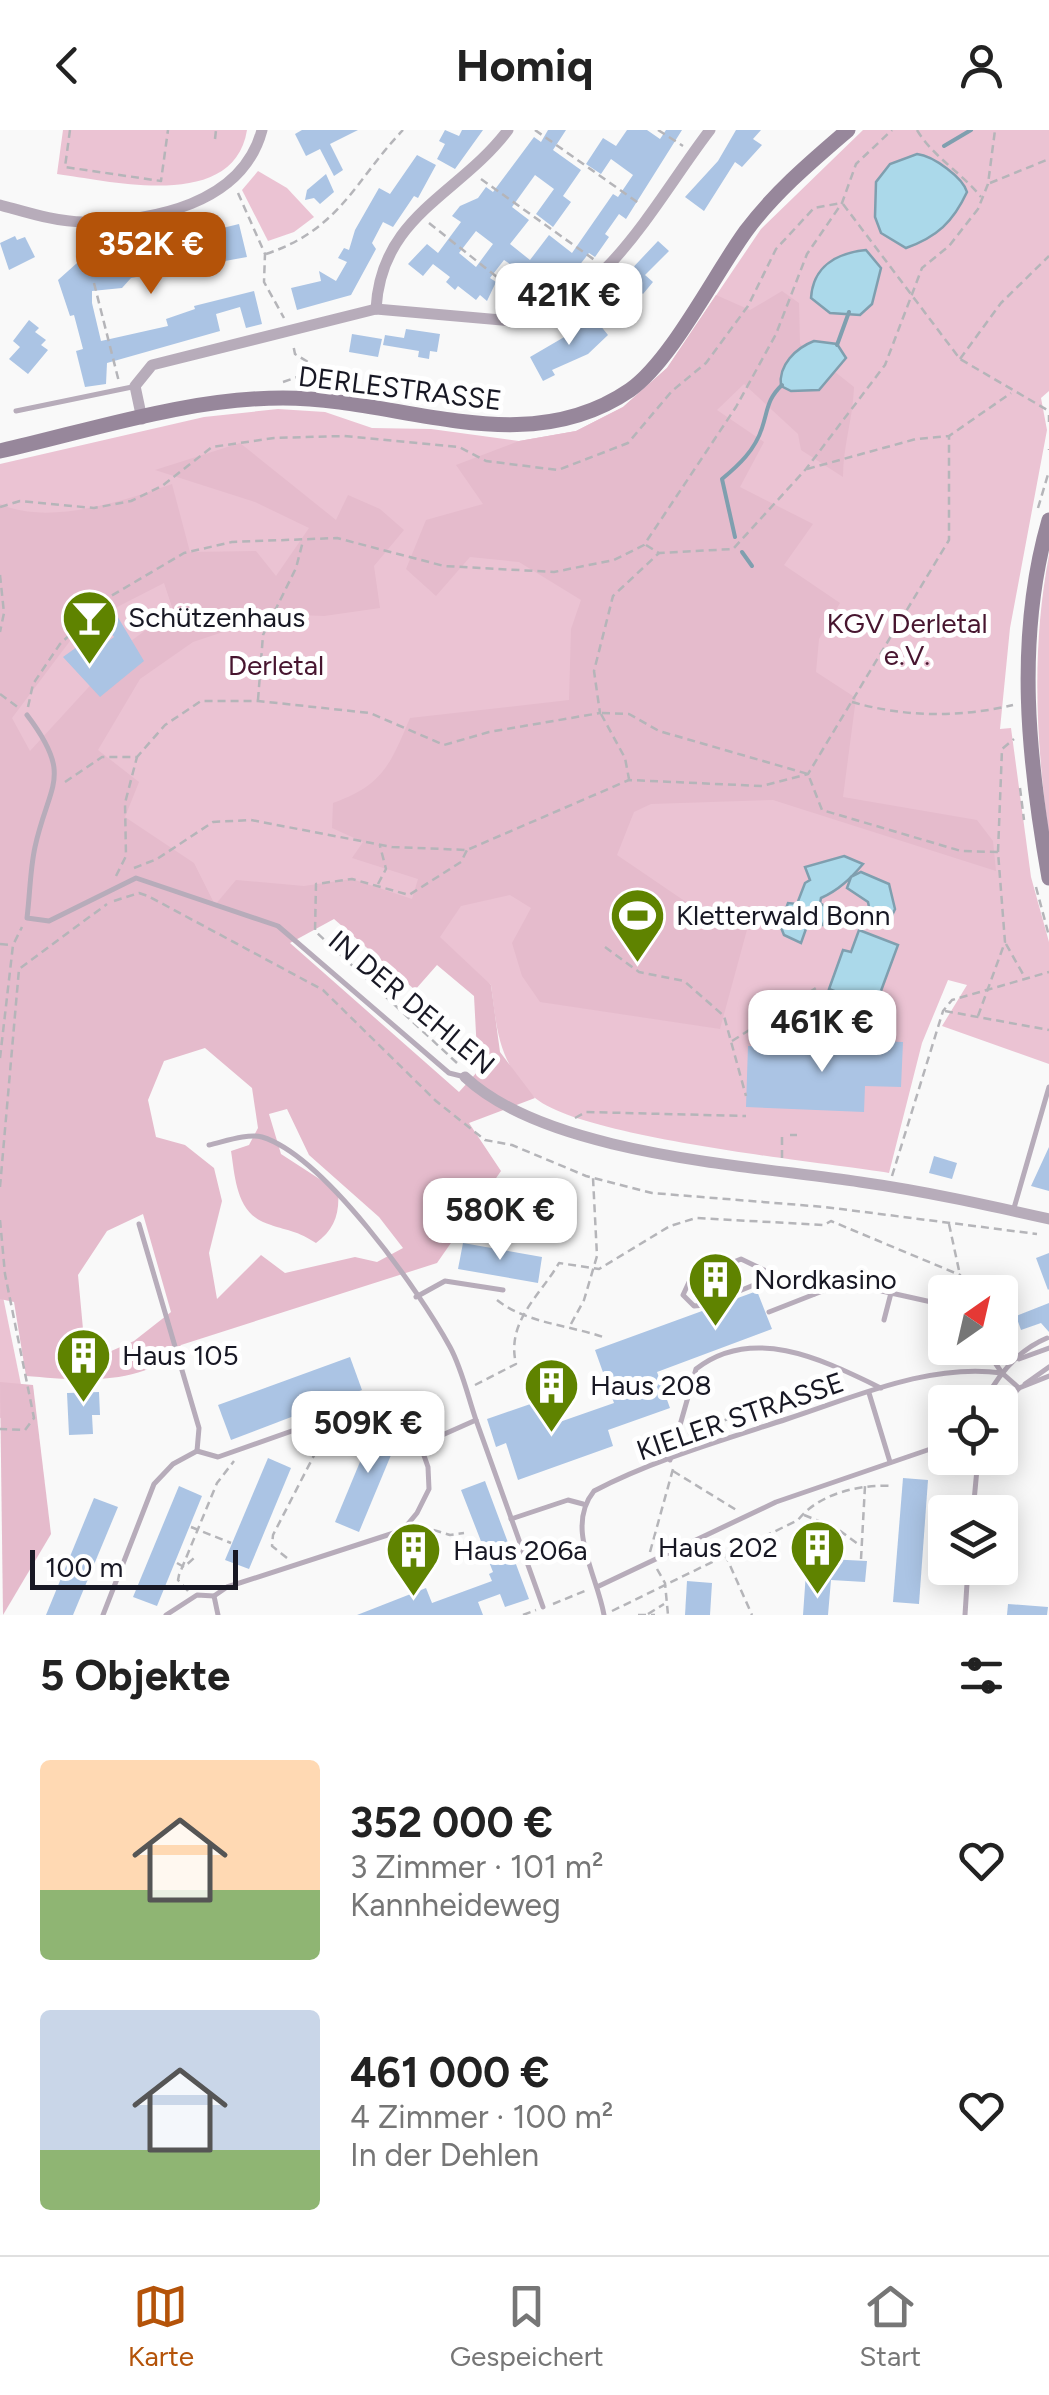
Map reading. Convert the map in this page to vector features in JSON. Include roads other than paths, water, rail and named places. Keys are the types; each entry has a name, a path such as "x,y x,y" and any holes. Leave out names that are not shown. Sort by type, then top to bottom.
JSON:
{"street":[{"path":"0,205 81,222 205,200 235,181 252,160 262,130"},
{"path":"376,309 385,259 417,214 470,171 508,130"},
{"path":"142,419 136,386 152,365 376,309 523,322 545,316 606,267 710,130"},
{"name":"DERLESTRASSE","path":"0,450 223,402 283,398 353,402 501,427 547,426 592,413 634,387 663,353 748,229 792,179 848,130"},
{"path":"1049,520 1036,582 1028,662 1032,770 1049,878"},
{"name":"IN DER DEHLEN","path":"465,1077 484,1095 556,1128 612,1143 889,1187 1049,1219"}],"lane":[{"path":"16,411 136,386"},
{"name":"IN DER DEHLEN","path":"27,715 48,742 56,788 36,845 27,918 50,921 136,878 278,926 449,1073 465,1077"},
{"path":"1013,1211 1049,1087"},
{"path":"209,1145 259,1136 291,1154 338,1190 416,1297 451,1349 543,1607"},
{"path":"139,1224 199,1428 197,1451"},
{"path":"776,1276 705,1305 694,1306 683,1295 690,1280 741,1259 814,1294"},
{"path":"416,1297 445,1281 503,1290"},
{"path":"768,1312 843,1283 928,1301"},
{"path":"884,1320 891,1294"},
{"path":"1018,1357 1032,1344 1047,1338"},
{"path":"1018,1360 1049,1348"},
{"path":"670,1460 696,1369 739,1350 792,1349 881,1388"},
{"path":"997,1365 1022,1386"},
{"path":"995,1385 1009,1365"},
{"path":"1018,1390 1049,1367"},
{"name":"KIELER STRASSE","path":"584,1504 594,1491 670,1460 881,1388 978,1370 1002,1373"},
{"path":"1022,1386 1049,1376"},
{"path":"869,1393 890,1462"},
{"path":"103,1615 154,1484 173,1464 197,1451 218,1457 388,1397 408,1410 422,1444 429,1489 402,1530 227,1586 214,1596 192,1598 166,1615"},
{"path":"422,1444 476,1420"},
{"path":"599,1586 746,1516 928,1450"},
{"path":"511,1519 568,1500 584,1504 579,1526 599,1586 604,1615"},
{"path":"964,1615 967,1585"},
{"path":"214,1596 218,1615"}],"water":[{"path":"917,154 947,168 967,192 943,227 906,248 881,233 875,217 876,182 890,164"},
{"path":"866,250 881,268 872,304 860,315 830,313 811,298 816,277 828,263 845,254"},
{"path":"814,341 837,344 846,358 819,390 791,391 781,386 782,371 790,358"},
{"path":"844,856 863,864 821,898 820,903 829,909 823,925 807,926 801,943 784,935 780,925 788,903 797,904 810,880 805,867"},
{"path":"861,872 889,884 895,909 887,926 872,921 868,902 847,888 851,877"},
{"path":"859,930 898,945 875,1007 829,989 843,950 851,952"}],"waterway":[{"path":"944,146 971,130"},
{"path":"837,345 849,312"},
{"path":"735,537 722,479 755,443 771,400 782,385"},
{"path":"742,552 752,566"}],"place":[{"name":"Schützenhaus","path":"89,666"},
{"name":"Kletterwald Bonn","path":"637,964"},
{"name":"Nordkasino","path":"715,1328"},
{"name":"Haus 105","path":"83,1404"},
{"name":"Haus 208","path":"551,1434"},
{"name":"Haus 202","path":"817,1596"},
{"name":"Haus 206a","path":"414,1599"}],"park label":[{"name":"KGV Derletal e.V.","path":"907,639"},
{"name":"Derletal","path":"276,665"}]}
